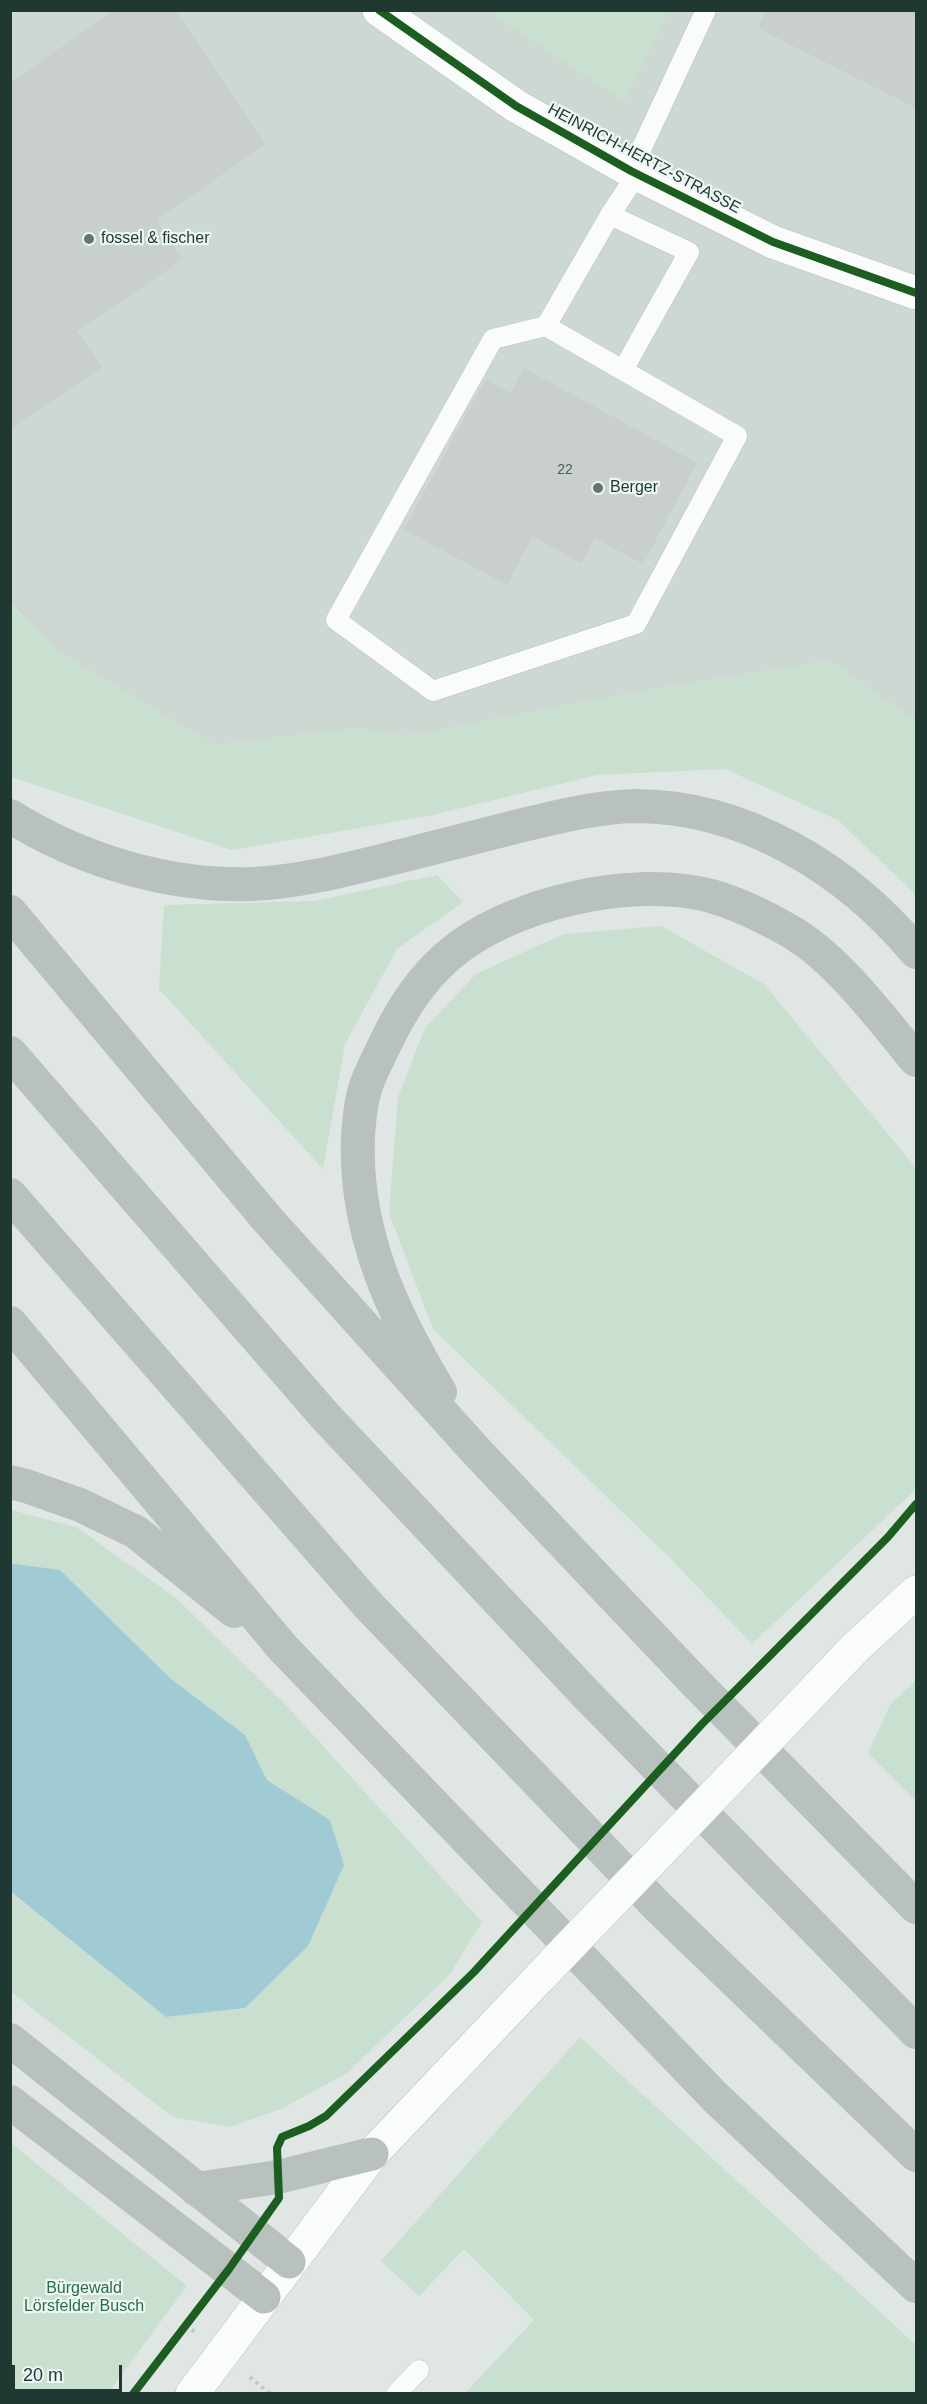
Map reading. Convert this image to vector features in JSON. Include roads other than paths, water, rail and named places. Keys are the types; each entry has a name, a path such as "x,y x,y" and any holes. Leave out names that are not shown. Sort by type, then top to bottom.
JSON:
{"highway":[{"path":"10,816 83,854 136,870 186,880 251,884 314,877 580,812 634,806 686,810 729,821 773,837 851,886 916,952"},
{"path":"477,1452 427,1371 385,1286 368,1238 358,1187 358,1135 365,1087 393,1028 415,992 448,956 484,931 529,912 573,898 610,890 643,888 676,890 711,897 788,930 826,959 864,998 916,1060"},
{"path":"10,912 268,1220 477,1452 692,1679 916,1906"},
{"path":"10,1053 325,1416 585,1693 916,2032"},
{"path":"10,1195 369,1606 657,1906 916,2155"},
{"path":"10,1323 284,1648 715,2097 916,2286"},
{"path":"10,1482 26,1485 80,1505 136,1532 284,1648"},
{"path":"10,2040 289,2262"},
{"path":"10,2102 264,2297"},
{"path":"196,2189 278,2177 372,2154"}],"main road":[{"name":"HEINRICH-HERTZ-STRASSE","path":"379,10 516,106 634,172 773,242 916,293"},
{"path":"192,2394 372,2154 855,1648 916,1592"}],"lane":[{"path":"546,326 634,172 706,10"},
{"path":"610,215 689,252 623,370"},
{"path":"546,326 737,436 636,624 433,691 336,620 493,339 546,326"},
{"path":"396,2394 419,2370"}],"water":[{"path":"10,1563 60,1570 170,1678 245,1735 267,1780 330,1820 344,1865 308,1946 245,2008 166,2017 11,1892"}],"place":[{"name":"fossel & fischer","path":"89,239"},
{"name":"Berger","path":"598,488"}],"park label":[{"name":"Bürgewald Lörsfelder Busch","path":"84,2298"}]}
